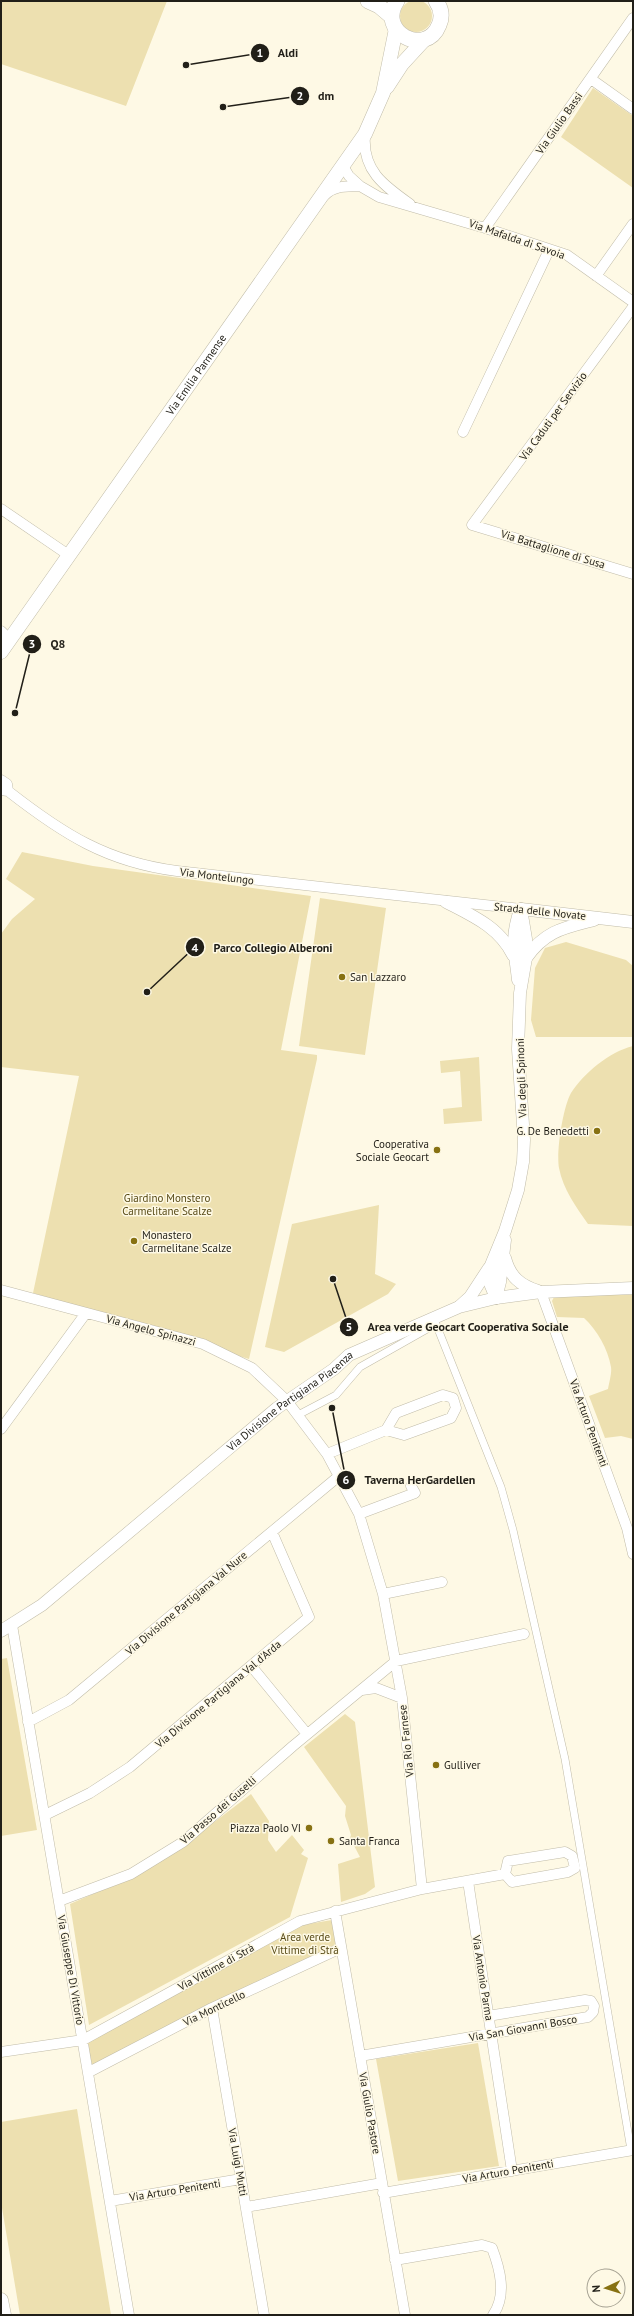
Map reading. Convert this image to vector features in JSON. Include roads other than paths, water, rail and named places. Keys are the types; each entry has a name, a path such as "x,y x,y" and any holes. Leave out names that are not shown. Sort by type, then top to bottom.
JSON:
{"main road":[{"path":"368,1 378,6 409,39 425,39 438,29 441,5"},
{"path":"394,23 398,1"},
{"name":"Via Emilia Parmense","path":"383,93 394,23"},
{"name":"Via Emilia Parmense","path":"1,652 6,636 70,556 365,134 383,93 402,64 425,39"},
{"path":"1,2300 4,2315"}],"street":[{"name":"Via Giulio Bassi","path":"485,228 633,18"},
{"path":"591,79 633,109"},
{"name":"Via Mafalda di Savoia","path":"365,134 365,154 371,170 398,196 413,206"},
{"name":"Via Mafalda di Savoia","path":"343,166 349,176 360,186 379,197 485,228 567,255 633,302"},
{"path":"316,203 330,190 340,187 360,186"},
{"path":"596,276 633,224"},
{"path":"463,432 549,250"},
{"name":"Via Caduti per Servizio","path":"472,525 633,306"},
{"path":"1,509 70,556"},
{"name":"Via Battaglione di Susa","path":"472,525 633,574"},
{"name":"Via Montelungo","path":"1,780 7,784 5,791 87,844 129,862 157,868 446,902"},
{"path":"446,902 483,921 498,932 514,955"},
{"name":"Strada delle Novate","path":"446,902 633,922"},
{"name":"Via degli Spinoni","path":"520,994 514,955 515,926 521,909"},
{"name":"Via degli Spinoni","path":"496,1298 489,1281 491,1265 505,1232 518,1190 524,1162 518,1049 520,994 526,958 525,932 521,909"},
{"path":"526,958 536,944 556,930 602,918"},
{"name":"Via degli Spinoni","path":"496,1298 504,1254 505,1232"},
{"path":"504,1254 508,1269 516,1280 523,1286 541,1292"},
{"path":"459,1307 470,1297 491,1265"},
{"name":"Via Divisione Partigiana Piacenza","path":"1,1631 42,1605 287,1401 334,1369 350,1355 459,1307 496,1298 541,1292 633,1288"},
{"name":"Via Angelo Spinazzi","path":"1,1290 203,1344 252,1368 287,1401"},
{"name":"Via Arturo Penitenti","path":"541,1292 627,1528 633,1554"},
{"path":"1,1429 86,1313"},
{"path":"298,1415 336,1395 360,1367 436,1324 501,1487 513,1530 565,1759 632,2150"},
{"path":"327,1454 386,1430 396,1413 443,1395 453,1398 456,1408 451,1418 404,1435 386,1430"},
{"name":"Via Rio Farnese","path":"287,1401 327,1454 359,1514 383,1594 402,1698 422,1889"},
{"name":"Via Divisione Partigiana Val Nure","path":"28,1722 69,1700 339,1476"},
{"path":"359,1514 414,1493 411,1486"},
{"name":"Via Divisione Partigiana Val d'Arda","path":"44,1815 90,1793 130,1767 252,1667 309,1617 272,1532"},
{"path":"383,1594 442,1582"},
{"name":"Via Giuseppe Di Vittorio","path":"12,1624 129,2315"},
{"name":"Via Passo dei Guselli","path":"59,1901 131,1874 184,1842 307,1734 396,1661 524,1634"},
{"path":"252,1667 307,1734"},
{"path":"360,1691 376,1688 402,1698"},
{"path":"565,1852 572,1856 574,1868 568,1872 512,1882 505,1874 508,1861 565,1852"},
{"name":"Via Vittime di Strà","path":"1,2052 83,2040 300,1921 422,1889 505,1874"},
{"name":"Via Antonio Parma","path":"468,1881 512,2171"},
{"name":"Via Giulio Pastore","path":"335,1911 405,2315"},
{"name":"Via Monticello","path":"88,2072 212,2008 341,1948"},
{"name":"Via San Giovanni Bosco","path":"360,2056 588,2017 593,2012 594,2006 591,2001 585,2000 488,2016"},
{"name":"Via Luigi Mutti","path":"212,2008 264,2315"},
{"name":"Via Arturo Penitenti","path":"246,2207 512,2171 632,2150"},
{"name":"Via Arturo Penitenti","path":"110,2200 242,2179"},
{"path":"395,2260 482,2245 492,2248 499,2265 502,2283 497,2310 493,2315"}],"place":[{"name":"Aldi","path":"186,65"},
{"name":"dm","path":"223,107"},
{"name":"Q8","path":"15,713"},
{"name":"San Lazzaro","path":"342,977"},
{"name":"Parco Collegio Alberoni","path":"147,992"},
{"name":"G. De Benedetti","path":"597,1131"},
{"name":"Cooperativa Sociale Geocart","path":"437,1150"},
{"name":"Monastero Carmelitane Scalze","path":"134,1241"},
{"name":"Area verde Geocart Cooperativa Sociale","path":"333,1279"},
{"name":"Taverna HerGardellen","path":"332,1408"},
{"name":"Gulliver","path":"436,1765"},
{"name":"Piazza Paolo VI","path":"309,1828"},
{"name":"Santa Franca","path":"331,1841"}],"park label":[{"name":"Giardino Monstero Carmelitane Scalze","path":"167,1204"},
{"name":"Area verde Vittime di Strà","path":"305,1943"}]}
